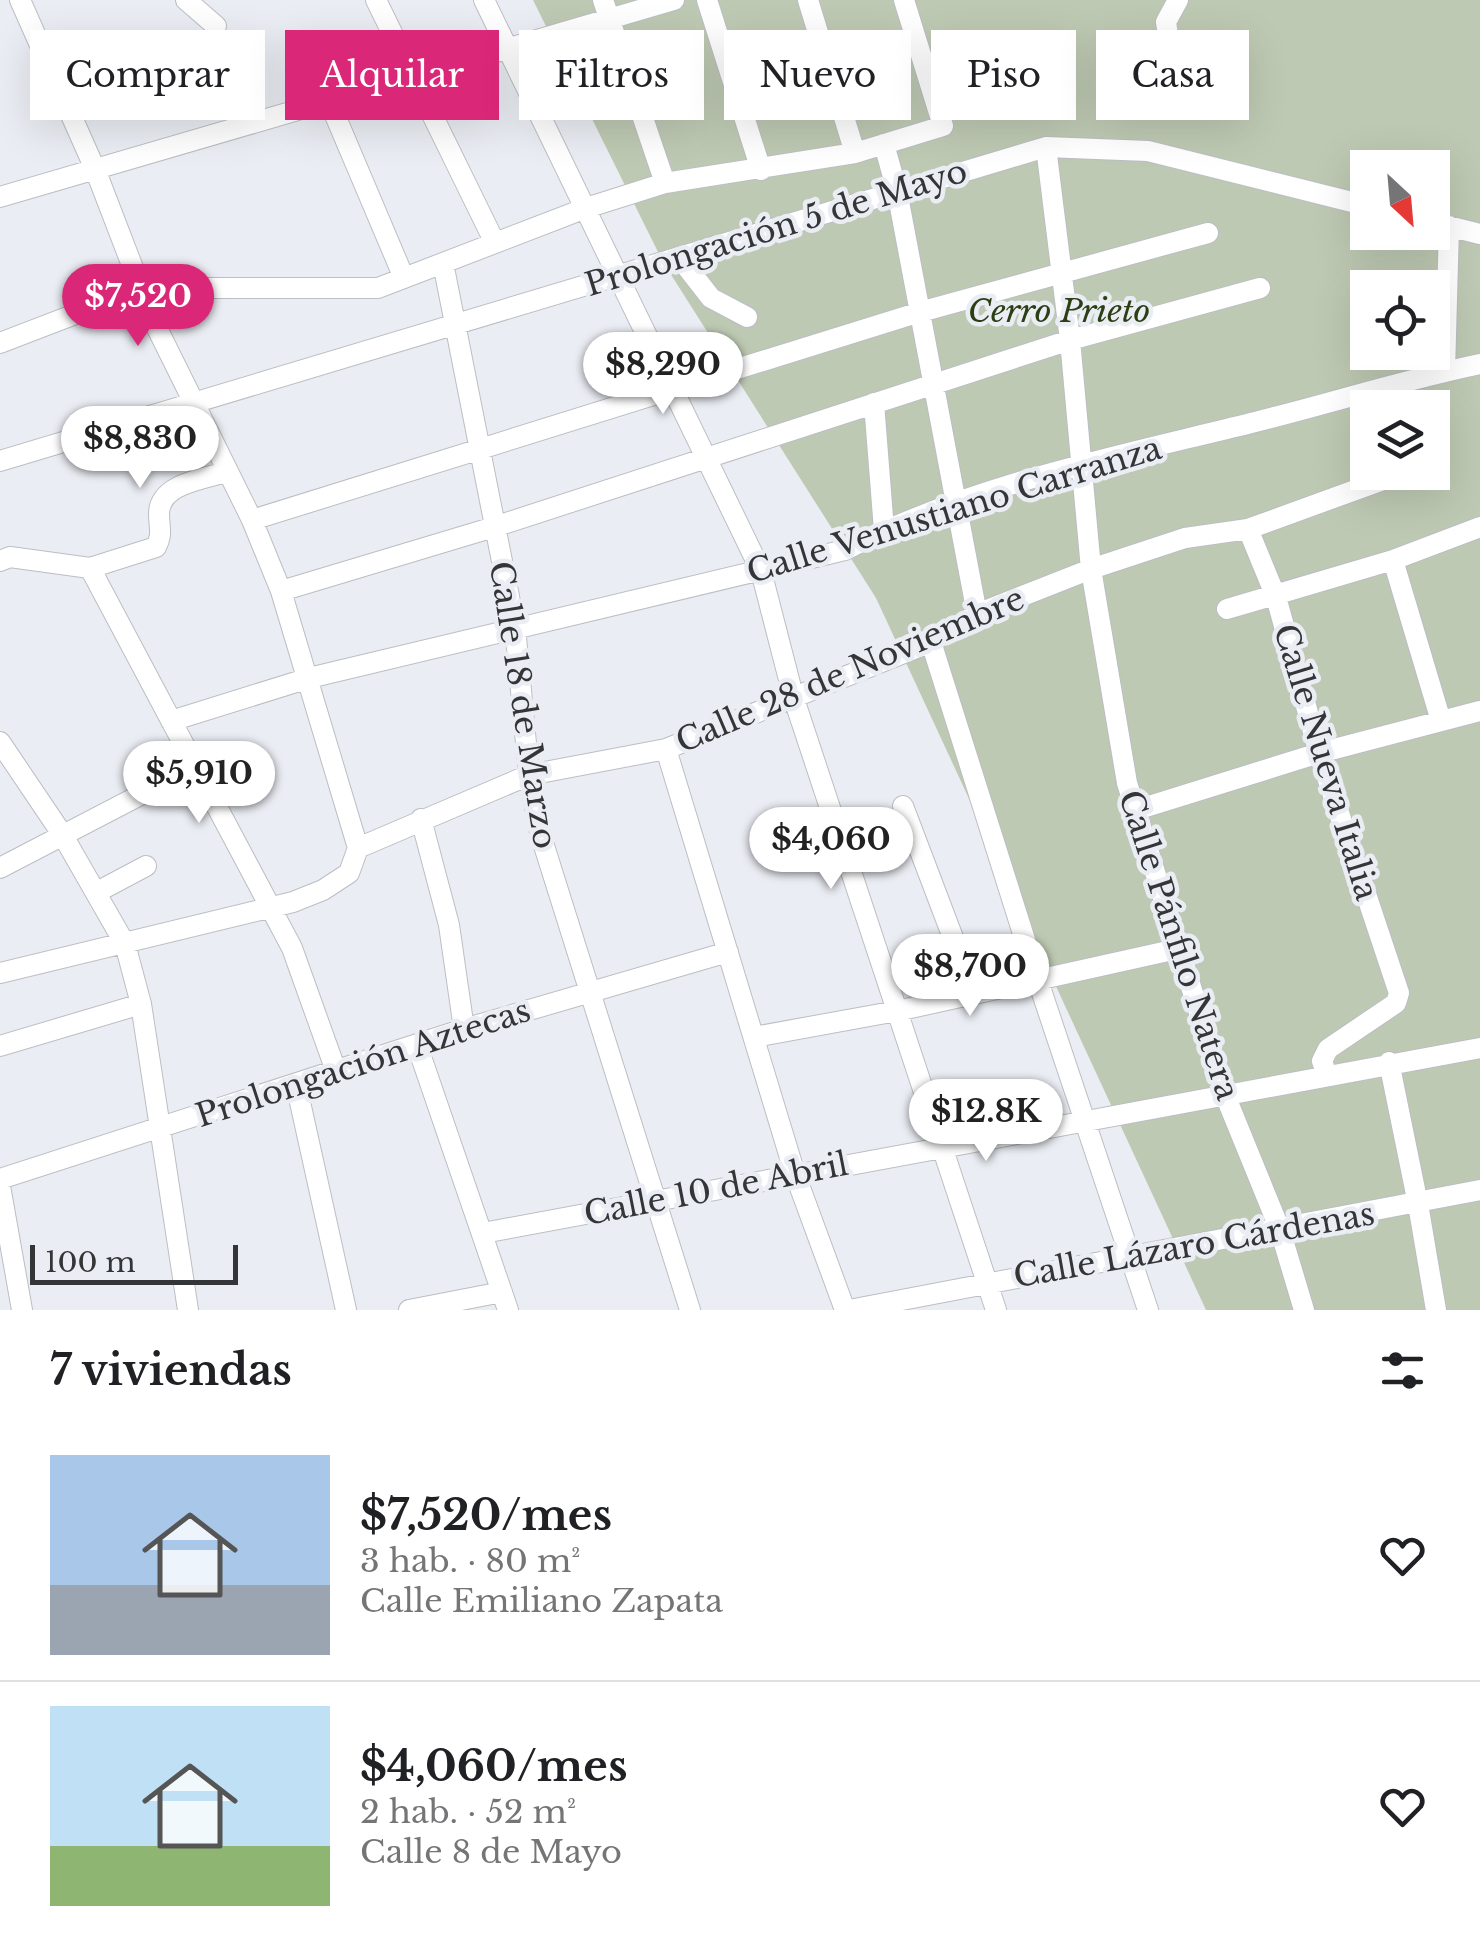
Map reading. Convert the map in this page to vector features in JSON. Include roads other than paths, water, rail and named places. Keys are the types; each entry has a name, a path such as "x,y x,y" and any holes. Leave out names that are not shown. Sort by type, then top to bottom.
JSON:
{"street":[{"path":"20,0 95,169 153,320 252,520 281,591 358,848"},
{"path":"186,0 216,26"},
{"path":"376,0 390,30"},
{"path":"484,0 760,571 794,699 996,1310"},
{"path":"499,51 606,10 674,0"},
{"path":"707,0 761,170"},
{"path":"808,0 855,153"},
{"path":"0,343 143,288 378,288 586,208 666,182 855,153 944,126 904,0"},
{"path":"1167,30 1166,22 1178,0"},
{"path":"606,10 666,182"},
{"path":"0,196 285,113"},
{"path":"337,120 404,278"},
{"path":"434,120 495,243"},
{"path":"884,144 977,614"},
{"name":"Prolongación 5 de Mayo","path":"0,461 1046,148 1148,151 1350,202"},
{"name":"Calle Pánfilo Natera","path":"1046,148 1070,340 1091,569 1133,811 1224,1096 1280,1230 1304,1310"},
{"path":"1450,226 1480,234"},
{"path":"252,520 920,312 1208,232"},
{"path":"1442,250 1445,371"},
{"path":"679,257 711,298 747,317"},
{"name":"Calle 18 de Marzo","path":"443,264 515,627 529,775 553,880 690,1310"},
{"path":"281,591 494,527 1070,340 1260,288"},
{"name":"Calle Venustiano Carranza","path":"171,720 309,678 844,550 955,502 1081,465 1480,364"},
{"path":"1402,384 1402,390"},
{"path":"874,404 884,530"},
{"path":"0,562 10,557 90,568 156,547 162,535 158,510 165,496 177,487 226,472"},
{"name":"Calle 28 de Noviembre","path":"0,973 270,908 323,890 349,873 358,848 529,775 666,748 931,642 977,614 1091,569 1185,538 1248,528 1351,490"},
{"path":"1228,610 1393,560 1480,527"},
{"name":"Calle Nueva Italia","path":"1248,528 1276,597 1319,753 1399,998 1328,1050 1322,1061 1327,1076"},
{"path":"1393,560 1441,721"},
{"path":"90,568 292,948 336,1071"},
{"path":"931,642 1148,1310"},
{"path":"1133,811 1319,753 1480,710"},
{"path":"0,742 62,834 125,944 142,1004 188,1310"},
{"path":"666,748 795,1174 847,1310"},
{"path":"0,868 196,766"},
{"path":"903,806 974,992"},
{"path":"421,819 449,925 464,1029"},
{"path":"97,892 146,866"},
{"path":"754,1037 897,1011 1177,949"},
{"name":"Prolongación Aztecas","path":"0,1182 464,1029 728,952"},
{"path":"0,1046 142,1004"},
{"path":"409,1310 505,1301 418,1045"},
{"name":"Calle 10 de Abril","path":"483,1233 1388,1062 1480,1048"},
{"path":"1388,1062 1436,1310"},
{"path":"296,1084 346,1310"},
{"path":"0,1182 22,1310"},
{"name":"Calle Lázaro Cárdenas","path":"847,1310 1480,1190"}],"park label":[{"name":"Cerro Prieto","path":"1059,311"}]}
